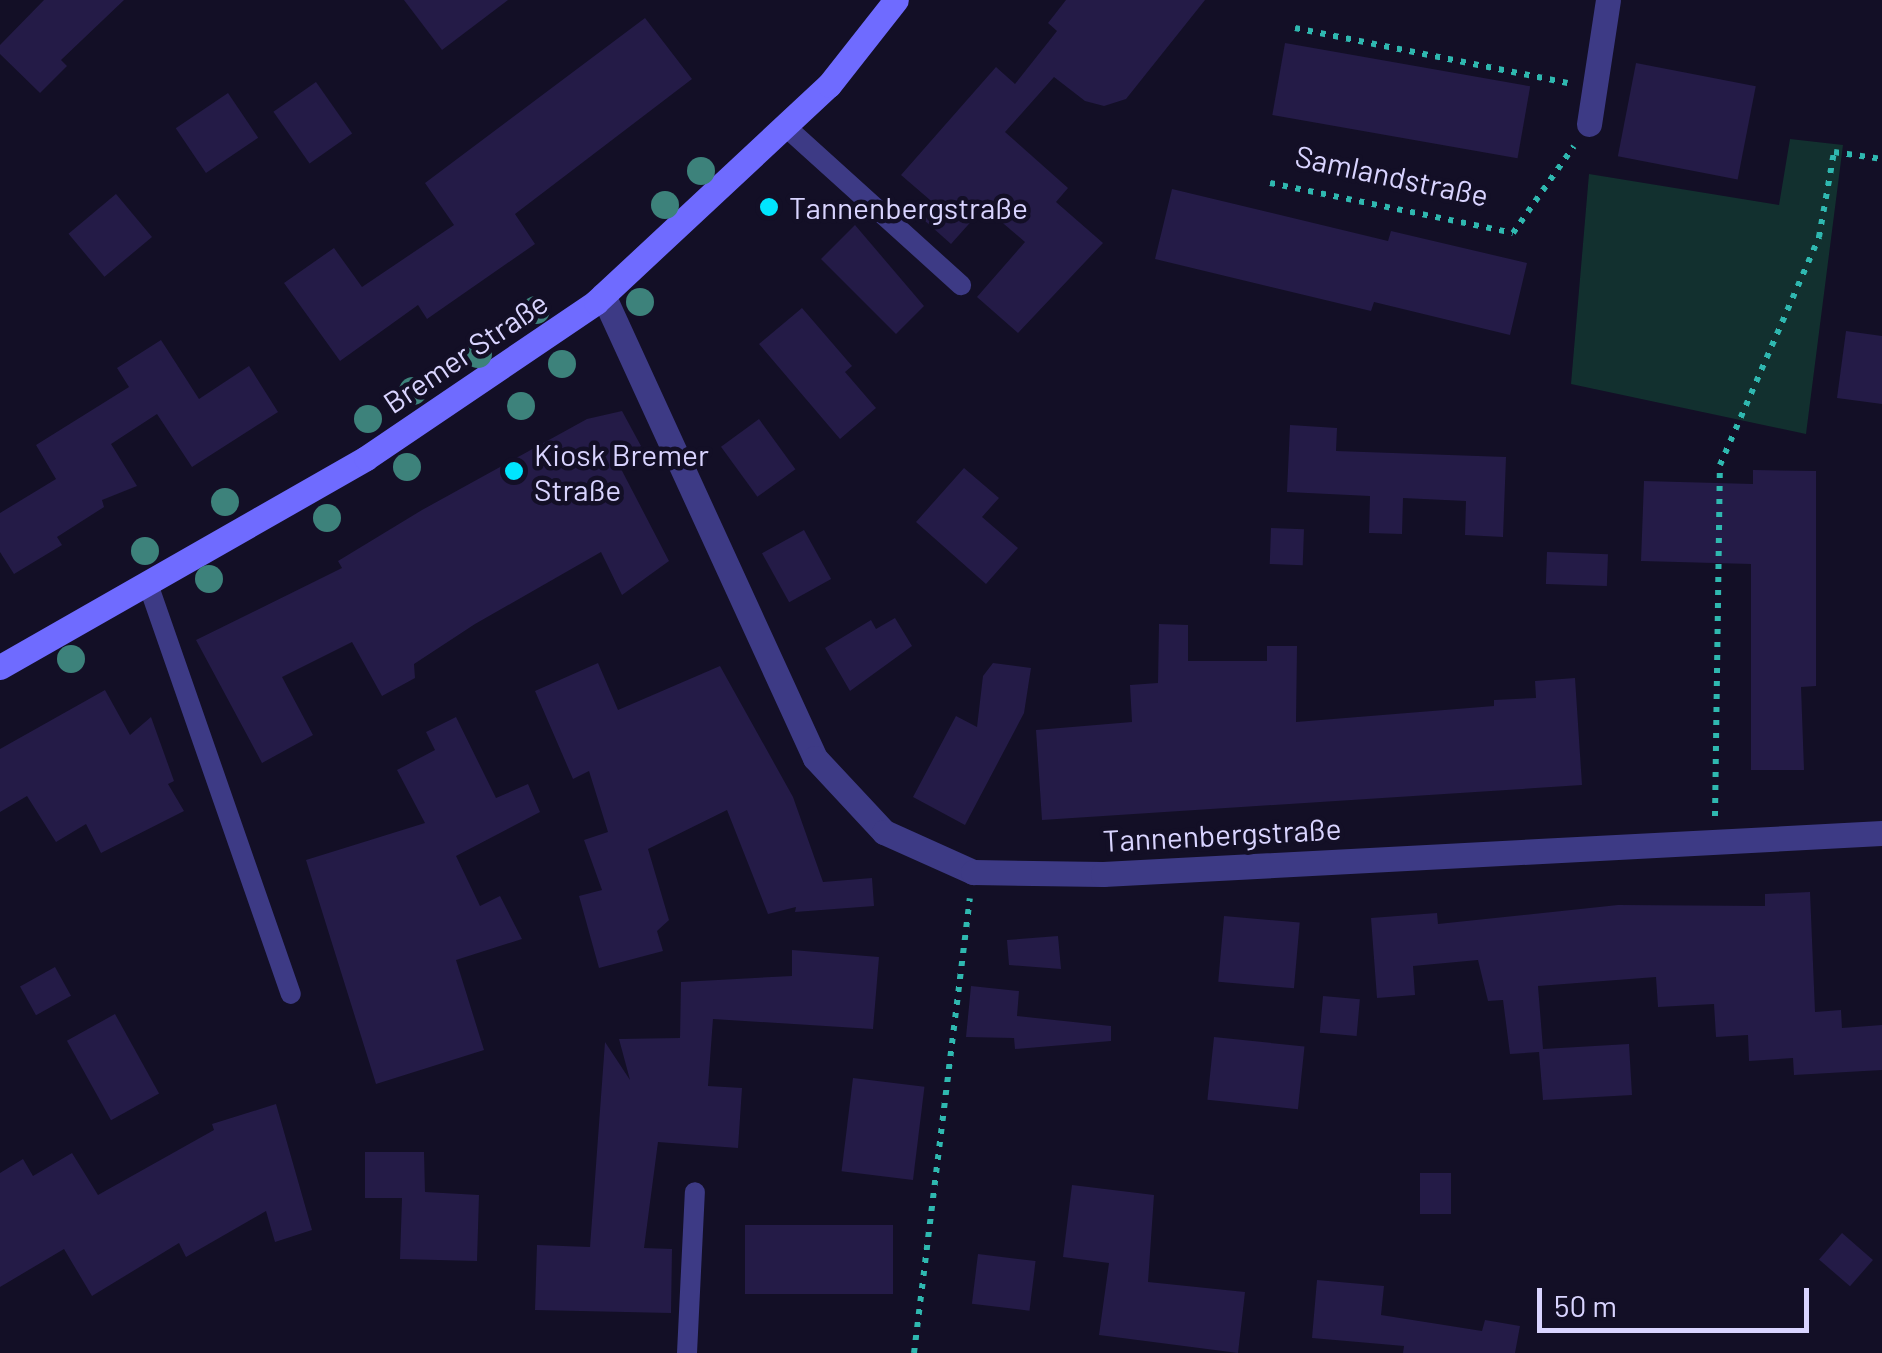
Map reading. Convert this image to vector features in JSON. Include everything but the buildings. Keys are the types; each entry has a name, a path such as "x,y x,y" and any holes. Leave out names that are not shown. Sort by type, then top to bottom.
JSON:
{"main road":[{"name":"Bremer Straße","path":"0,667 415,428 603,295 786,127 896,0"}],"street":[{"path":"1589,124 1608,0"},
{"name":"Tannenbergstraße","path":"603,295 815,758 884,832 973,872 1103,874 1882,833"}],"lane":[{"path":"786,127 960,285"},
{"path":"148,584 291,994"},
{"path":"687,1353 695,1192"}],"path":[{"path":"1296,28 1594,88"},
{"name":"Samlandstraße","path":"1270,183 1512,232 1589,124"},
{"path":"1714,842 1720,465 1819,237 1834,152 1882,159"},
{"path":"914,1353 973,872"}],"green space":[{"path":"1790,139 1843,145 1806,434 1571,384 1589,174 1779,205"}],"place":[{"name":"Tannenbergstraße","path":"769,207"},
{"name":"Kiosk Bremer Straße","path":"514,471"}]}
